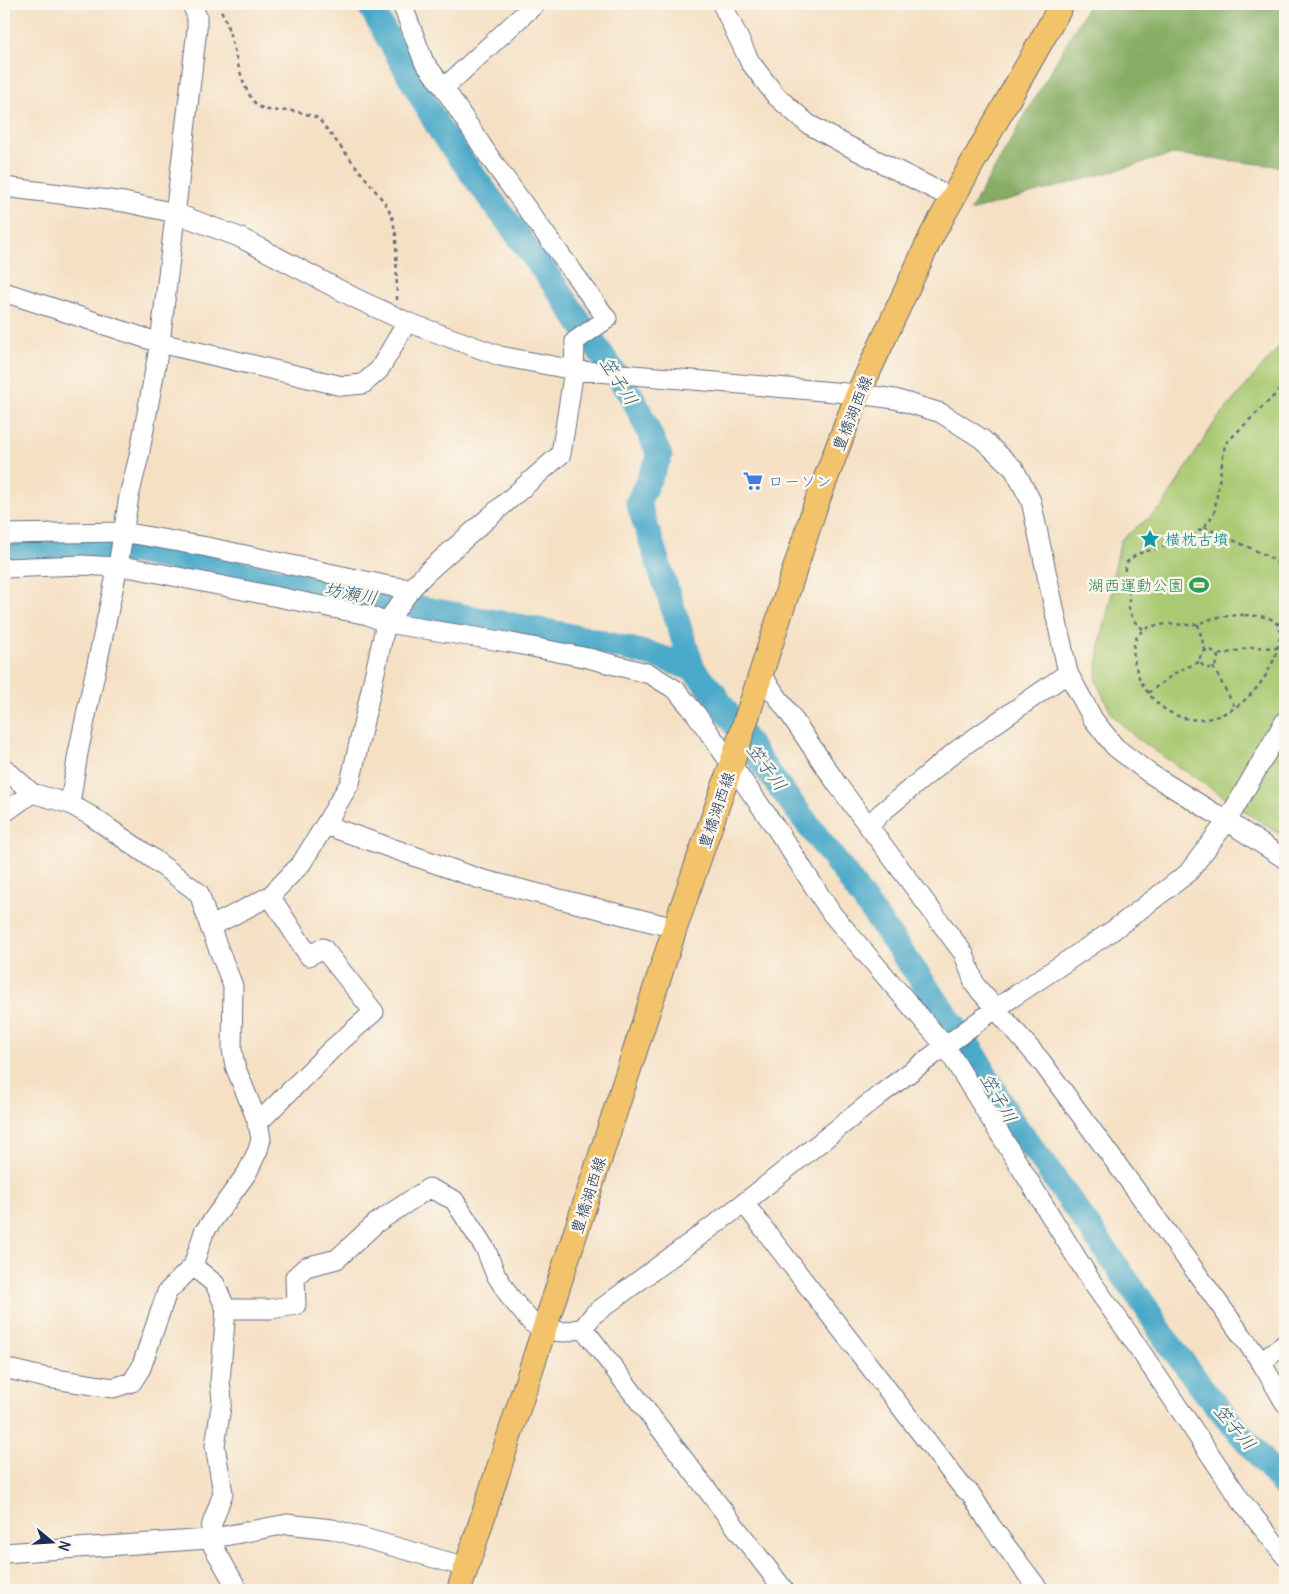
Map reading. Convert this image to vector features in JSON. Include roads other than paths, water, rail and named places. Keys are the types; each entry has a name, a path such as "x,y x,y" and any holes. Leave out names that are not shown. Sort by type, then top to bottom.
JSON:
{"main road":[{"name":"豊橋湖西線","path":"459,1590 675,928 816,504 858,394 932,235 1062,4"}],"street":[{"path":"70,804 78,753 118,563 160,343 197,29 197,17 192,4"},
{"path":"210,927 270,896 301,864 350,783 388,619 409,591 427,572 561,454 574,370 576,341 607,319 490,158 444,88 424,62 402,4"},
{"path":"444,88 535,4"},
{"path":"722,4 750,62 776,96 808,124 952,198"},
{"path":"4,187 124,202 175,213 239,237 357,299 402,319 500,356 574,370 858,394 895,399 941,413 982,439 1014,469 1031,501 1068,673 1094,719 1116,747 1149,773 1285,859"},
{"path":"4,292 160,343 342,386 363,384 380,370 390,353 402,319"},
{"path":"4,534 122,535 207,548 409,591"},
{"path":"4,568 118,563 588,658 650,674 676,690 733,758 832,914 946,1047 1091,1281 1242,1502 1285,1556"},
{"path":"870,825 881,813 956,751 1068,673"},
{"path":"758,682 789,713 837,784 870,825 964,954 975,985 992,1012 1041,1061 1261,1362 1285,1403"},
{"path":"226,1310 271,1309 296,1305 295,1276 306,1266 337,1259 376,1223 429,1188 454,1200 486,1250 495,1273 510,1297 532,1323 544,1330 565,1332 582,1328 594,1314 744,1203 881,1094 992,1012 1112,931 1188,873 1227,821 1285,721"},
{"path":"4,768 32,793 70,804 91,816 199,893 210,927 234,986 232,1049 235,1066 261,1139 247,1173 204,1232 193,1266 167,1292 141,1368 132,1382 113,1388 42,1377 4,1368"},
{"path":"4,813 32,793"},
{"path":"325,825 480,879 675,928"},
{"path":"257,1124 331,1050 374,1012 323,948 309,956 270,896"},
{"path":"744,1203 963,1488 970,1493 991,1526 1040,1590"},
{"path":"193,1266 216,1284 226,1310 220,1382 222,1400 215,1446 223,1494 212,1524 209,1540 238,1590"},
{"path":"582,1328 784,1590"},
{"path":"1261,1362 1285,1344"},
{"path":"4,1553 209,1540 287,1524 332,1529 466,1567"}],"waterway":[{"name":"笠子川","path":"369,4 441,132 559,291 633,398 660,456 638,502 693,669 713,692 765,768 847,876 975,1055 1008,1116 1147,1309 1164,1337 1206,1393 1285,1487"},
{"name":"坊瀬川","path":"4,552 132,551 388,602 583,638 657,656 693,669"}],"place":[{"name":"ローソン","path":"753,481"},
{"name":"横枕古墳","path":"1150,539"},
{"name":"湖西運動公園","path":"1199,585"}]}
